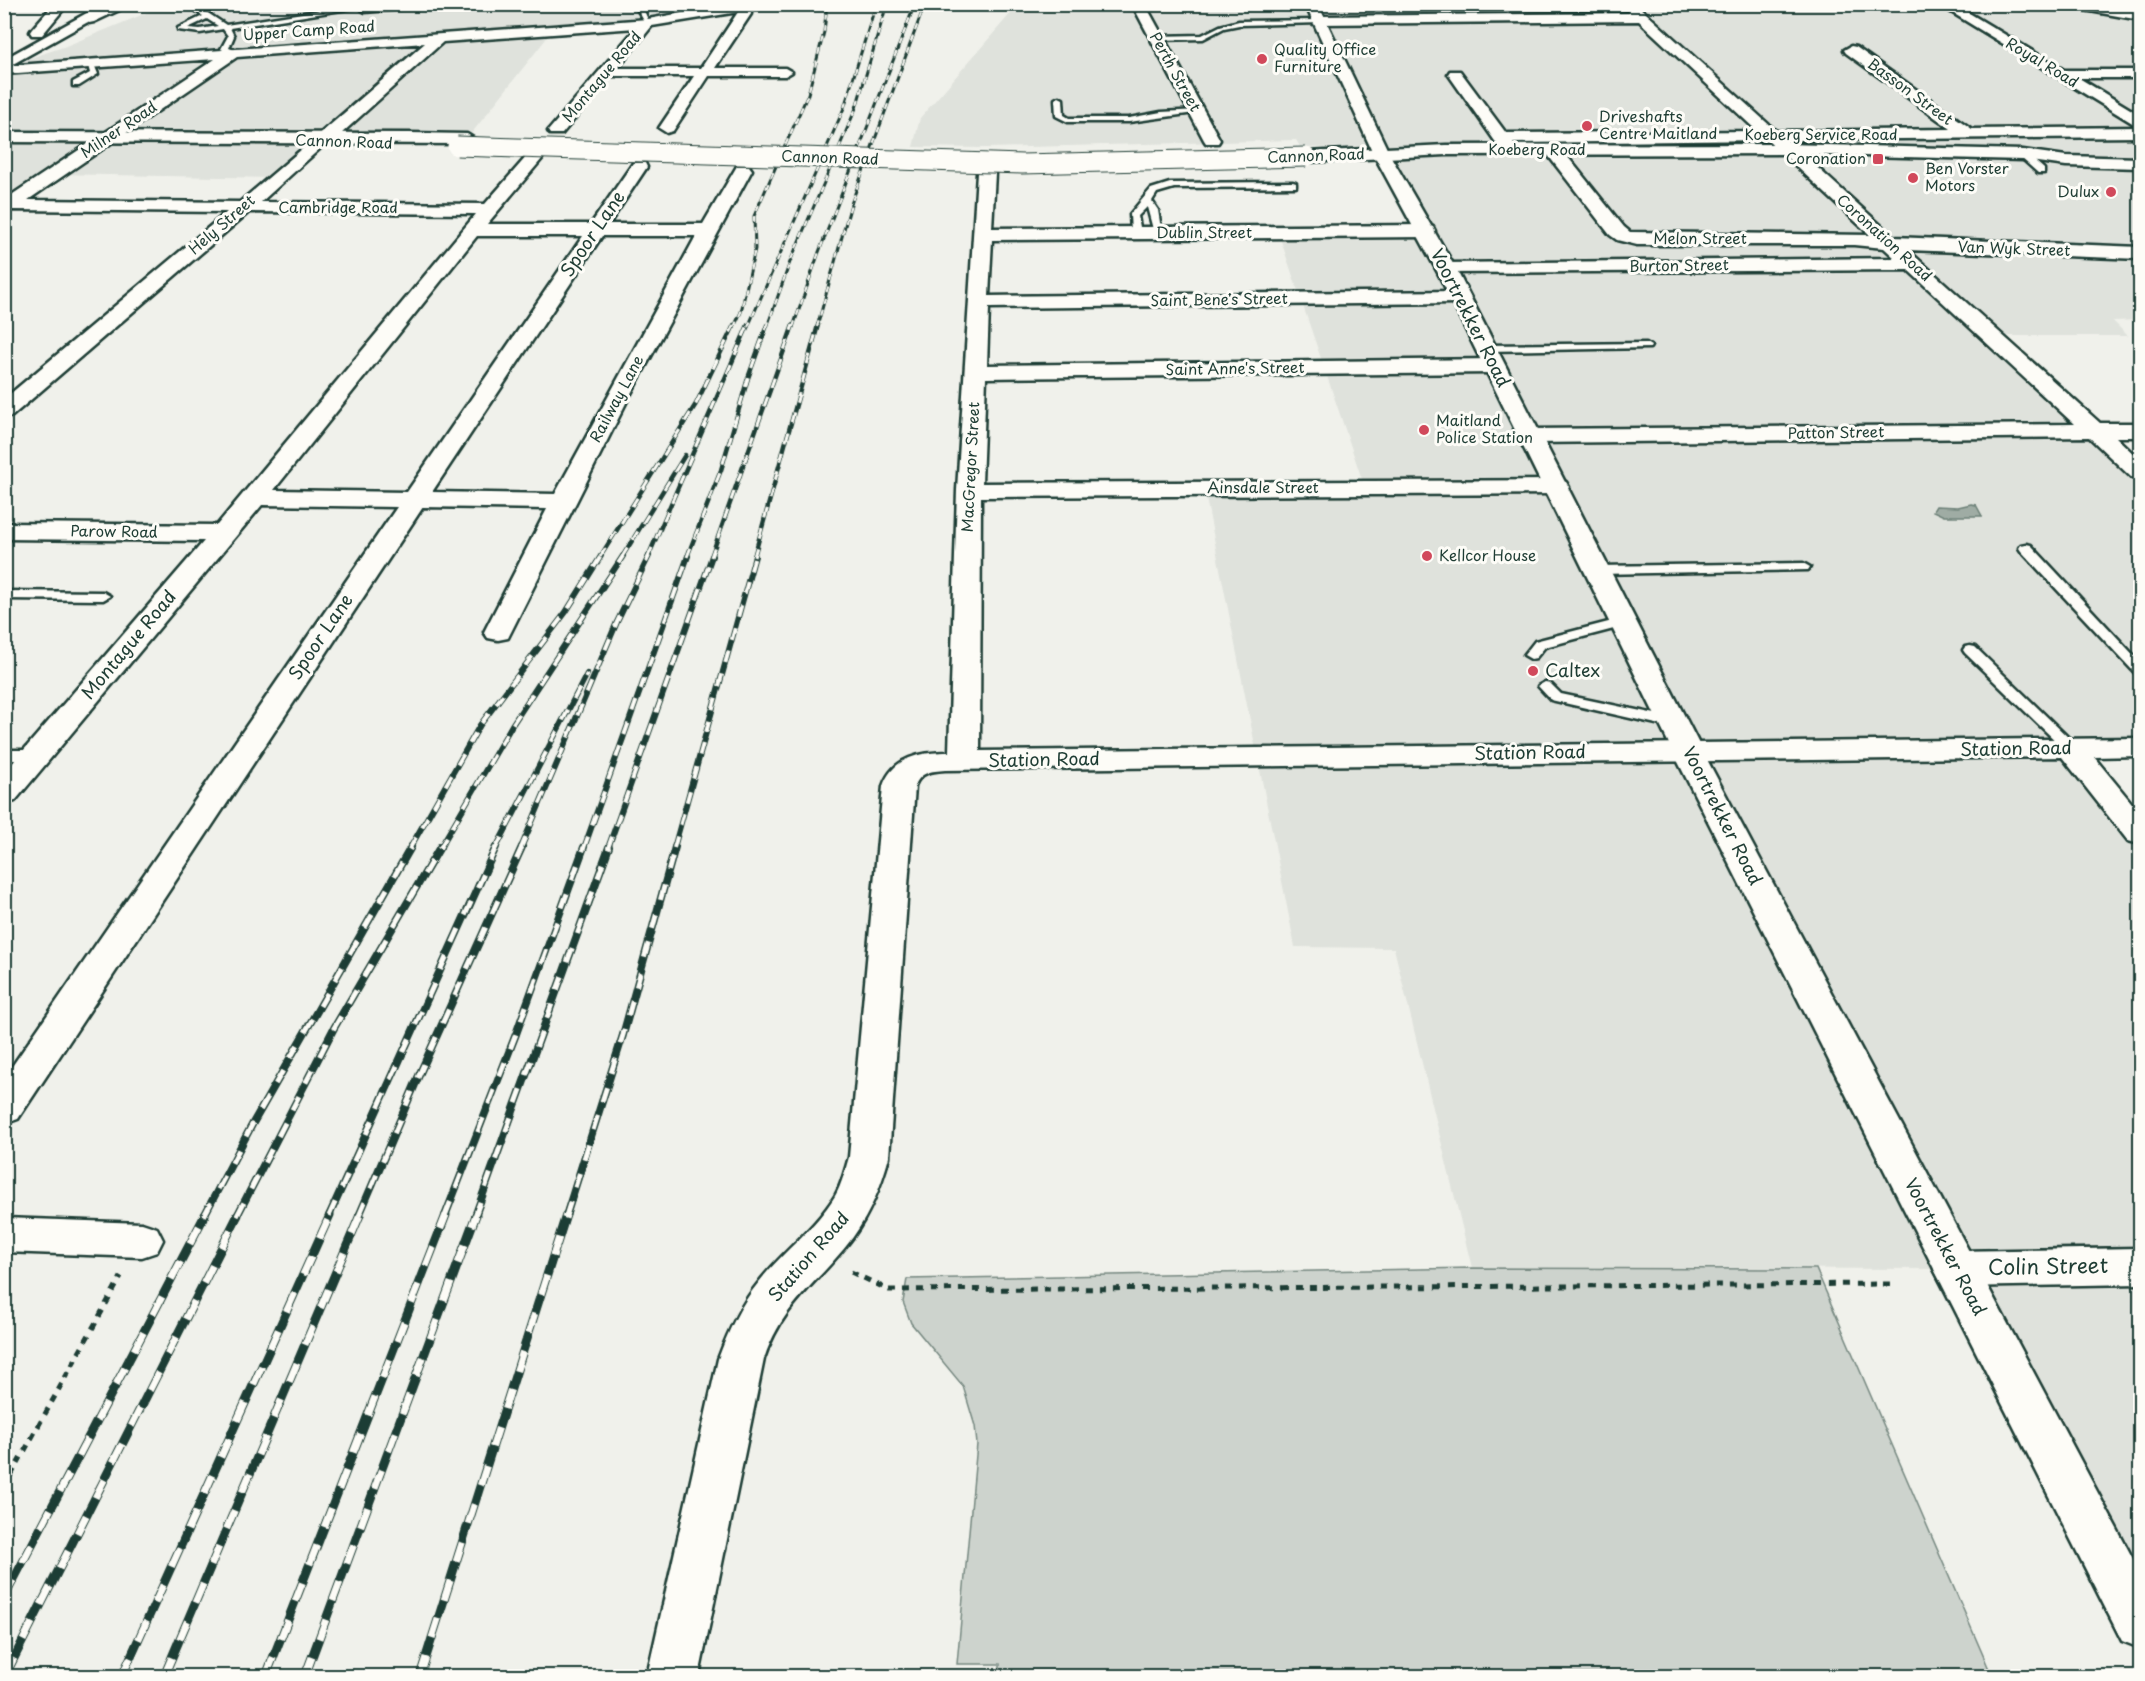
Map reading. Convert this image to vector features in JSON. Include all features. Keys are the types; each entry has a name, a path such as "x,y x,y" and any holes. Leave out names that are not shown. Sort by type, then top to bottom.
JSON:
{"main road":[{"path":"4,65 114,4"},
{"path":"89,19 126,4"},
{"name":"Upper Camp Road","path":"4,70 648,23 759,4"},
{"name":"Perth Street","path":"1138,4 1212,140"},
{"name":"Voortrekker Road","path":"1311,4 1380,151 1446,269 1688,752 2140,1623"},
{"name":"Coronation Road","path":"1628,4 2140,472"},
{"name":"Royal Road","path":"1944,4 2140,122"},
{"path":"2073,4 2140,16"},
{"path":"2123,4 2140,7"},
{"path":"2128,4 2140,7"},
{"path":"4,50 37,33 68,7"},
{"path":"668,128 744,14 745,10 740,7"},
{"path":"1319,21 1642,17"},
{"name":"Montague Road","path":"556,131 648,23"},
{"name":"Hely Street","path":"4,411 322,139 336,130 439,38"},
{"name":"Basson Street","path":"1851,50 1970,135"},
{"name":"Milner Road","path":"6,206 234,53"},
{"path":"605,72 785,72"},
{"path":"1455,74 1506,144"},
{"path":"2061,74 2140,74"},
{"path":"2085,89 2140,88"},
{"name":"Koeberg Service Road","path":"1506,144 1770,134 1970,135 2140,132"},
{"name":"Cannon Road","path":"4,137 278,138 462,142 998,164 1380,151"},
{"name":"Koeberg Road","path":"1380,151 1446,150 1506,144 1553,150 1785,149 2023,155 2140,154"},
{"name":"Melon Street","path":"1553,150 1617,231 1624,236 1652,240 1854,239 1888,242"},
{"name":"Koeberg Road","path":"2023,155 2066,161 2140,163"},
{"name":"Montague Road","path":"4,794 255,497 472,230 534,159"},
{"name":"Spoor Lane","path":"4,1108 639,167"},
{"name":"Railway Lane","path":"498,632 562,502 743,170"},
{"name":"MacGregor Street","path":"963,760 969,490 986,173"},
{"name":"Cambridge Road","path":"6,206 491,209"},
{"path":"472,230 709,230"},
{"name":"Dublin Street","path":"982,234 1426,231"},
{"name":"Van Wyk Street","path":"1888,242 1923,246 2138,255"},
{"name":"Burton Street","path":"1446,269 1912,264"},
{"name":"Saint Bene's Street","path":"979,302 1460,297"},
{"name":"Saint Anne's Street","path":"976,372 1490,357"},
{"name":"Patton Street","path":"1531,436 2140,430"},
{"name":"Ainsdale Street","path":"969,490 1557,487"},
{"path":"255,497 562,502"},
{"name":"Parow Road","path":"4,531 223,533"},
{"name":"Station Road","path":"673,1677 741,1359 758,1317 768,1302 851,1209 859,1192 869,1157 900,780 912,768 922,764 963,760 2140,747"},
{"path":"2072,748 2140,834"},
{"path":"4,1235 142,1240"},
{"name":"Colin Street","path":"1956,1269 2140,1266"}],"lane":[{"path":"189,4 226,28 231,36 225,49 234,53"},
{"path":"206,17 180,29 201,31 226,28 376,4"},
{"path":"332,11 455,4"},
{"path":"637,4 648,23"},
{"path":"1156,38 1203,37 1222,27 1239,23 1319,21"},
{"path":"76,84 94,74 90,63"},
{"path":"1059,99 1060,116 1068,120 1129,120 1161,114 1198,112"},
{"path":"2023,155 2041,171"},
{"path":"1136,233 1133,216 1147,201 1150,194 1173,185 1293,185"},
{"path":"1147,201 1154,210 1159,233"},
{"path":"1490,357 1647,346"},
{"path":"2026,548 2140,670"},
{"path":"1598,570 1803,567"},
{"path":"4,595 103,596"},
{"path":"1532,655 1540,644 1624,622"},
{"path":"1970,650 2072,748"},
{"path":"1545,686 1556,697 1674,723"},
{"path":"4,755 37,755"}],"path":[{"path":"4,1488 142,1240"},
{"path":"812,1254 888,1290 1893,1284"}],"shaded area":[{"path":"2040,4 2140,21 2140,253 2133,254 2140,260 2140,320 2113,321 2128,336 1992,336 2140,472 2140,747 2072,749 2140,834 2140,1623 1956,1269 1472,1268 1394,948 1295,947 1204,488 1365,488 1278,232 1425,231 1378,147 1301,148 1296,140 987,148 913,147 920,118 1018,5"},
{"path":"166,5 759,5 648,23 553,30 467,139 326,136 277,178 53,174 5,208 4,67 66,46"},
{"path":"1976,505 1982,516 1944,516 1933,511 1936,506 1958,507"},
{"path":"1472,1268 1816,1269 1992,1676 1000,1676 1000,1664 957,1664 977,1444 975,1426 963,1386 911,1323 903,1302 907,1279"}],"railway":[{"path":"734,327 741,312 755,249 754,216 808,94 824,32 827,4"},
{"path":"748,327 844,108 876,4"},
{"path":"767,327 790,262 856,108 887,4"},
{"path":"793,327 819,252 915,4"},
{"path":"817,327 851,204 925,4"},
{"path":"600,557 696,404 734,325"},
{"path":"648,557 748,325"},
{"path":"687,557 721,470 748,378 767,325"},
{"path":"711,557 793,325"},
{"path":"754,557 818,325"},
{"path":"622,557 685,455"},
{"path":"410,848 480,725 566,612 601,556"},
{"path":"440,848 512,725 623,556"},
{"path":"521,848 617,622 649,556"},
{"path":"584,848 688,556"},
{"path":"608,848 712,556"},
{"path":"674,848 755,556"},
{"path":"496,848 587,674"},
{"path":"204,1216 253,1123 411,847"},
{"path":"237,1216 334,1028 440,847"},
{"path":"329,1216 496,847"},
{"path":"359,1216 420,1073 522,847"},
{"path":"445,1216 516,1034 584,847"},
{"path":"475,1216 609,847"},
{"path":"566,1216 623,1035 675,847"},
{"path":"4,1598 205,1215"},
{"path":"5,1676 238,1215"},
{"path":"122,1676 330,1215"},
{"path":"164,1676 360,1215"},
{"path":"266,1676 446,1215"},
{"path":"305,1676 476,1215"},
{"path":"420,1676 566,1215"}],"place":[{"name":"Quality Office Furniture","path":"1262,59"},
{"name":"Driveshafts Centre Maitland","path":"1587,126"},
{"name":"Coronation","path":"1878,159"},
{"name":"Ben Vorster Motors","path":"1913,178"},
{"name":"Dulux","path":"2111,192"},
{"name":"Maitland Police Station","path":"1424,430"},
{"name":"Kellcor House","path":"1427,556"},
{"name":"Caltex","path":"1533,671"}]}
